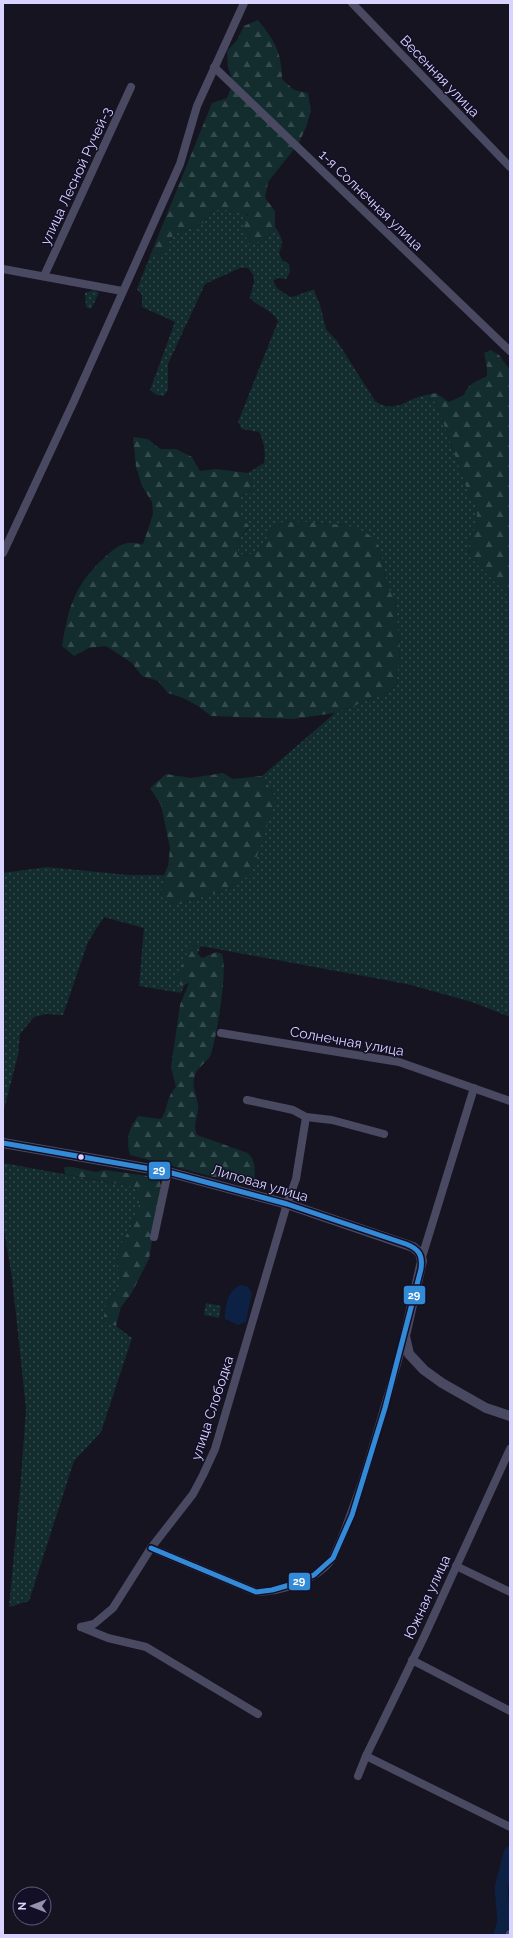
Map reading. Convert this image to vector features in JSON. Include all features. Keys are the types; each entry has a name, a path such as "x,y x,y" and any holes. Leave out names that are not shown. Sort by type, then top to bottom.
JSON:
{"street":[{"path":"3,553 74,401 180,164 197,106 244,3"},
{"name":"Весенняя улица","path":"352,3 510,168"},
{"name":"1-я Солнечная улица","path":"214,67 510,351"},
{"name":"улица Лесной Ручей-3","path":"44,276 131,87"},
{"path":"3,269 122,291"},
{"name":"Солнечная улица","path":"222,1033 399,1062 510,1101"},
{"path":"151,1548 256,1592 272,1590 293,1584 314,1575 333,1558 352,1515 385,1408 405,1336 421,1269 422,1257 474,1088"},
{"path":"247,1100 293,1110 306,1117 332,1120 384,1134"},
{"name":"улица Слободка","path":"258,1714 146,1647 108,1638 81,1627 94,1624 113,1608 151,1548 193,1494 215,1449 287,1204 296,1179 306,1117"},
{"name":"Липовая улица","path":"3,1143 168,1172 287,1204 406,1244 417,1250 422,1257"},
{"path":"154,1236 168,1172"},
{"path":"405,1336 409,1354 424,1370 442,1383 480,1404 510,1416"},
{"name":"Южная улица","path":"358,1776 366,1756 508,1459 510,1449"},
{"path":"456,1566 510,1592"},
{"path":"412,1660 510,1711"},
{"path":"366,1756 510,1827"}],"green space":[{"path":"258,20 273,41 279,54 282,79 294,90 308,93 311,111 299,143 268,182 265,198 275,211 275,227 265,240 249,245 243,230 248,215 232,210 214,210 203,223 173,235 165,250 158,255 152,251 212,103 227,98 233,82 228,67 227,51 237,40 244,26"},
{"path":"214,210 234,210 246,214 265,240 275,227 282,240 279,253 282,260 289,264 290,272 286,279 278,278 273,281 277,288 290,297 314,290 320,305 326,329 337,341 375,401 381,405 393,406 421,396 436,402 468,492 477,506 477,524 470,539 468,555 510,597 510,1017 472,1002 407,984 201,946 181,993 139,986 144,928 104,917 88,942 63,1015 46,1014 34,1017 20,1034 18,1055 3,1113 3,873 47,867 128,875 164,875 161,896 177,905 233,887 276,798 262,776 335,713 382,695 396,686 400,648 395,601 387,586 381,555 346,525 285,521 271,529 264,545 252,554 237,555 239,539 249,527 239,514 239,498 253,489 248,473 264,463 265,455 259,432 242,429 238,422 278,321 269,311 250,298 254,279 248,268 240,268 205,284 168,364 168,389 164,396 157,395 150,390 175,322 142,307 142,295 137,289 152,251 158,255 165,250 173,235 203,223"},
{"path":"94,290 99,293 91,309 86,307 85,293"},
{"path":"491,350 499,355 510,370 510,597 468,555 470,539 477,524 477,507 468,492 436,402 421,396 436,393 449,402 464,395 470,385 487,376 484,353"},
{"path":"133,437 148,439 160,449 176,449 192,457 200,471 216,469 248,473 253,489 239,498 239,514 249,526 239,539 237,555 252,554 264,545 271,529 285,521 346,525 361,530 376,539 381,555 387,586 395,601 400,648 396,686 382,695 335,713 293,719 211,716 198,706 183,698 168,693 158,681 142,676 132,663 106,646 89,648 74,656 62,646 70,608 86,577 117,547 129,543 143,544 153,514 152,502 142,486 136,467"},
{"path":"223,773 233,779 262,776 276,798 251,874 233,887 177,905 161,897 164,875 168,866 170,848 161,805 150,788 166,774 191,778"},
{"path":"191,941 197,946 197,953 202,958 216,952 222,954 224,973 219,1018 211,1054 196,1072 194,1080 198,1105 195,1127 197,1135 248,1153 253,1161 255,1169 252,1187 130,1155 128,1139 132,1125 138,1116 161,1119 170,1096 176,1087 171,1067 180,1005 189,983 181,986 176,979"},
{"path":"3,1163 135,1187 140,1202 133,1223 119,1248 117,1267 122,1281 106,1306 103,1321 116,1326 132,1338 101,1432 74,1461 29,1601 9,1607 26,1408 12,1278 3,1224"},
{"path":"64,1167 73,1167 96,1172 105,1170 156,1177 160,1181 161,1186 149,1259 131,1294 121,1307 116,1326 103,1321 106,1306 122,1281 117,1267 119,1248 133,1223 140,1202 135,1187 65,1174"},
{"path":"206,1303 221,1306 219,1318 204,1315"}],"water":[{"path":"242,1285 248,1287 252,1293 246,1322 238,1325 225,1319 225,1309 231,1293 234,1289"}],"waterway":[{"path":"500,1935 504,1922 501,1888 510,1853"}],"transit line":[{"name":"29","path":"3,1143 168,1172 287,1204 406,1244 417,1250 421,1256 421,1269 385,1408 352,1515 333,1558 314,1575 293,1584 272,1590 256,1592 151,1548"}]}
